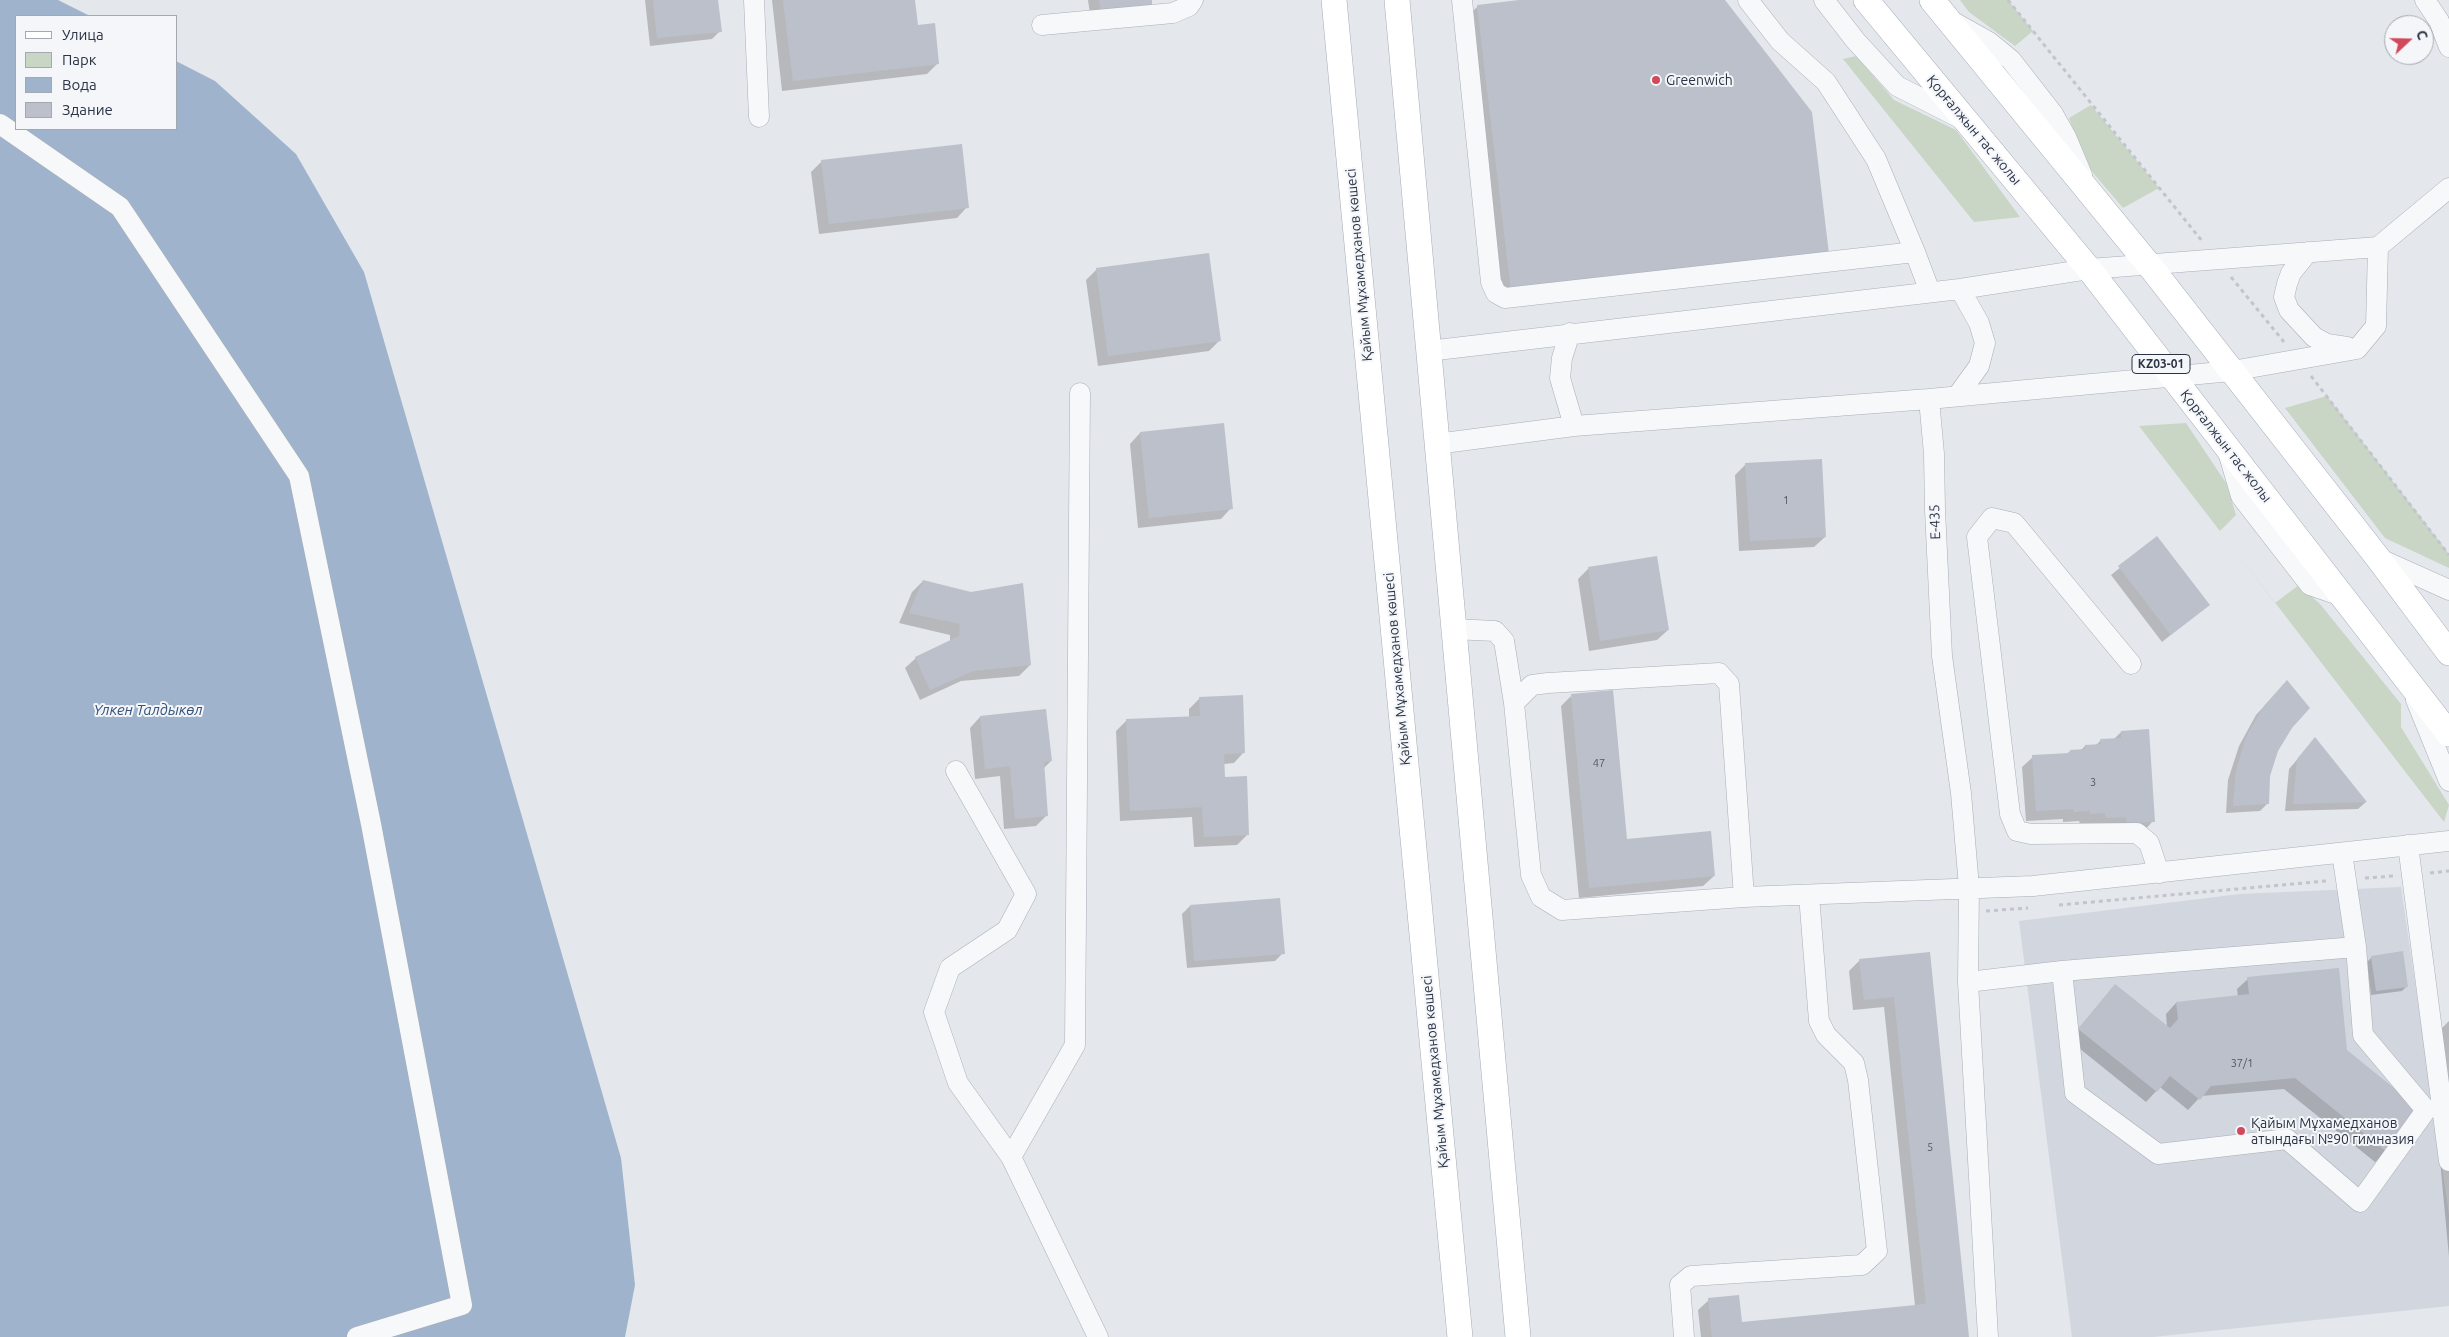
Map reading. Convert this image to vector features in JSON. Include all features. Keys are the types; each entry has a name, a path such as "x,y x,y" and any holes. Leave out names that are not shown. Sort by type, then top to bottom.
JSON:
{"main road":[{"name":"Қайым Мұхамедханов көшесі","path":"1334,0 1460,1337"},
{"path":"1396,0 1518,1337"},
{"name":"Қорғалжын тас жолы","path":"1866,0 2089,269 2449,734"},
{"path":"1939,9 2149,265 2378,558 2449,653"}],"street":[{"path":"754,0 759,117"},
{"path":"1042,25 1173,13 1189,6 1193,0"},
{"path":"1462,0 1490,272 1496,293 1505,298 1915,252"},
{"path":"1748,0 1780,41 1826,82 1876,159 1930,292"},
{"path":"1824,0 1855,40 1897,86 1966,121"},
{"path":"2425,0 2439,21 2449,48"},
{"path":"0,124 120,207 299,476 371,824 462,1305 357,1337"},
{"path":"1428,351 1960,289 2089,269 2378,247 2449,188"},
{"path":"1436,444 1574,426 1929,399 2232,371 2357,349 2376,326 2378,247"},
{"path":"2308,252 2291,273 2286,284 2284,297 2289,310 2314,337 2327,344 2357,349"},
{"path":"1958,395 1979,366 1985,343 1979,323 1960,289"},
{"path":"1570,333 1562,358 1560,378 1574,426"},
{"path":"1011,1158 1075,1045 1080,393"},
{"name":"Е-435","path":"1929,399 1934,454 1934,510 1942,656 1961,792 1969,888 1968,982 1988,1337"},
{"path":"2131,664 2014,523 1992,518 1977,537 2010,814 2017,830 2031,834 2137,834 2149,843 2159,873"},
{"path":"2378,558 2449,590"},
{"path":"1453,629 1495,631 1504,641 1514,702 1531,875 1541,897 1562,910 1744,897 2034,886 2449,841"},
{"path":"1514,702 1532,685 1719,673 1729,684 1744,897"},
{"path":"2408,682 2449,781"},
{"path":"956,771 1026,894 1007,930 950,968 934,1012 958,1083 1011,1158 1098,1337"},
{"path":"2408,845 2449,1162"},
{"path":"2062,972 2075,1093 2158,1154 2287,1139 2360,1202 2426,1110 2363,1035 2356,948 2342,852"},
{"path":"1684,1337 1680,1285 1691,1276 1862,1265 1877,1251 1858,1080 1854,1063 1826,1035 1819,1022 1809,895"},
{"path":"1968,982 2062,972 2356,948"}],"path":[{"path":"2058,905 2449,872"},
{"path":"1968,913 2038,907"}],"shaded area":[{"name":"Қайым Мұхамедханов атындағы №90 гимназия","path":"2401,887 2449,1215 2449,1306 2153,1337 2072,1337 2019,921 2240,894"}],"green space":[{"path":"1960,0 2008,0 2033,31 2015,46 1969,12"},
{"path":"1856,56 1894,100 1956,130 2020,217 1974,222 1843,59"},
{"path":"2091,105 2159,188 2123,208 2088,167 2069,118"},
{"path":"2327,396 2449,554 2449,568 2385,538 2285,408"},
{"path":"2186,423 2226,483 2236,515 2220,531 2139,426"},
{"path":"2299,585 2320,604 2401,704 2401,727 2449,805 2444,822 2275,603"}],"water":[{"name":"Үлкен Талдыкөл","path":"0,0 58,0 88,15 15,15 15,130 178,130 178,62 215,81 296,154 364,272 621,1158 635,1285 625,1337 0,1337"}],"building":[{"path":"653,0 718,0 722,32 657,38"},
{"path":"783,0 915,0 918,25 935,23 939,64 793,81"},
{"path":"1099,0 1152,0 1152,5 1101,11"},
{"path":"1519,0 1725,0 1812,112 1829,254 1511,291 1477,5"},
{"path":"962,144 969,208 829,224 821,160"},
{"path":"1209,253 1221,341 1108,356 1096,268"},
{"path":"1224,423 1233,509 1149,518 1140,432"},
{"path":"1822,459 1826,537 1750,541 1745,463"},
{"path":"2157,536 2210,605 2171,635 2118,566"},
{"path":"1657,556 1669,630 1600,641 1588,567"},
{"path":"923,580 971,592 1023,583 1031,665 973,671 930,690 915,657 959,636 960,624 909,613"},
{"path":"2287,680 2310,708 2292,728 2278,751 2270,776 2269,804 2233,806 2236,771 2246,737 2264,706"},
{"path":"1613,690 1627,839 1711,831 1715,876 1589,888 1571,694"},
{"path":"1243,695 1245,753 1224,754 1225,777 1247,776 1249,835 1204,837 1202,807 1130,811 1126,719 1200,716 1199,697"},
{"path":"1046,709 1052,761 1044,762 1048,816 1015,819 1010,766 985,769 980,716"},
{"path":"2149,729 2155,822 2127,823 2126,817 2106,818 2105,813 2090,814 2090,811 2074,812 2073,809 2036,811 2032,755 2070,753 2070,750 2085,749 2085,745 2101,744 2100,739 2121,738 2121,731"},
{"path":"2315,737 2367,802 2293,804 2297,759"},
{"path":"1280,898 1285,954 1194,961 1190,905"},
{"path":"2403,951 2408,987 2376,991 2371,956"},
{"path":"1930,952 1969,1337 1712,1337 1708,1298 1739,1295 1742,1322 1926,1304 1894,997 1864,1000 1859,959"},
{"path":"2339,968 2347,1050 2421,1110 2387,1152 2295,1078 2211,1086 2200,1100 2170,1076 2157,1092 2078,1029 2115,984 2170,1028 2178,1019 2176,1002 2249,994 2247,977"}],"place":[{"name":"Greenwich","path":"1656,80"},
{"name":"Қайым Мұхамедханов атындағы №90 гимназия","path":"2241,1131"}]}
